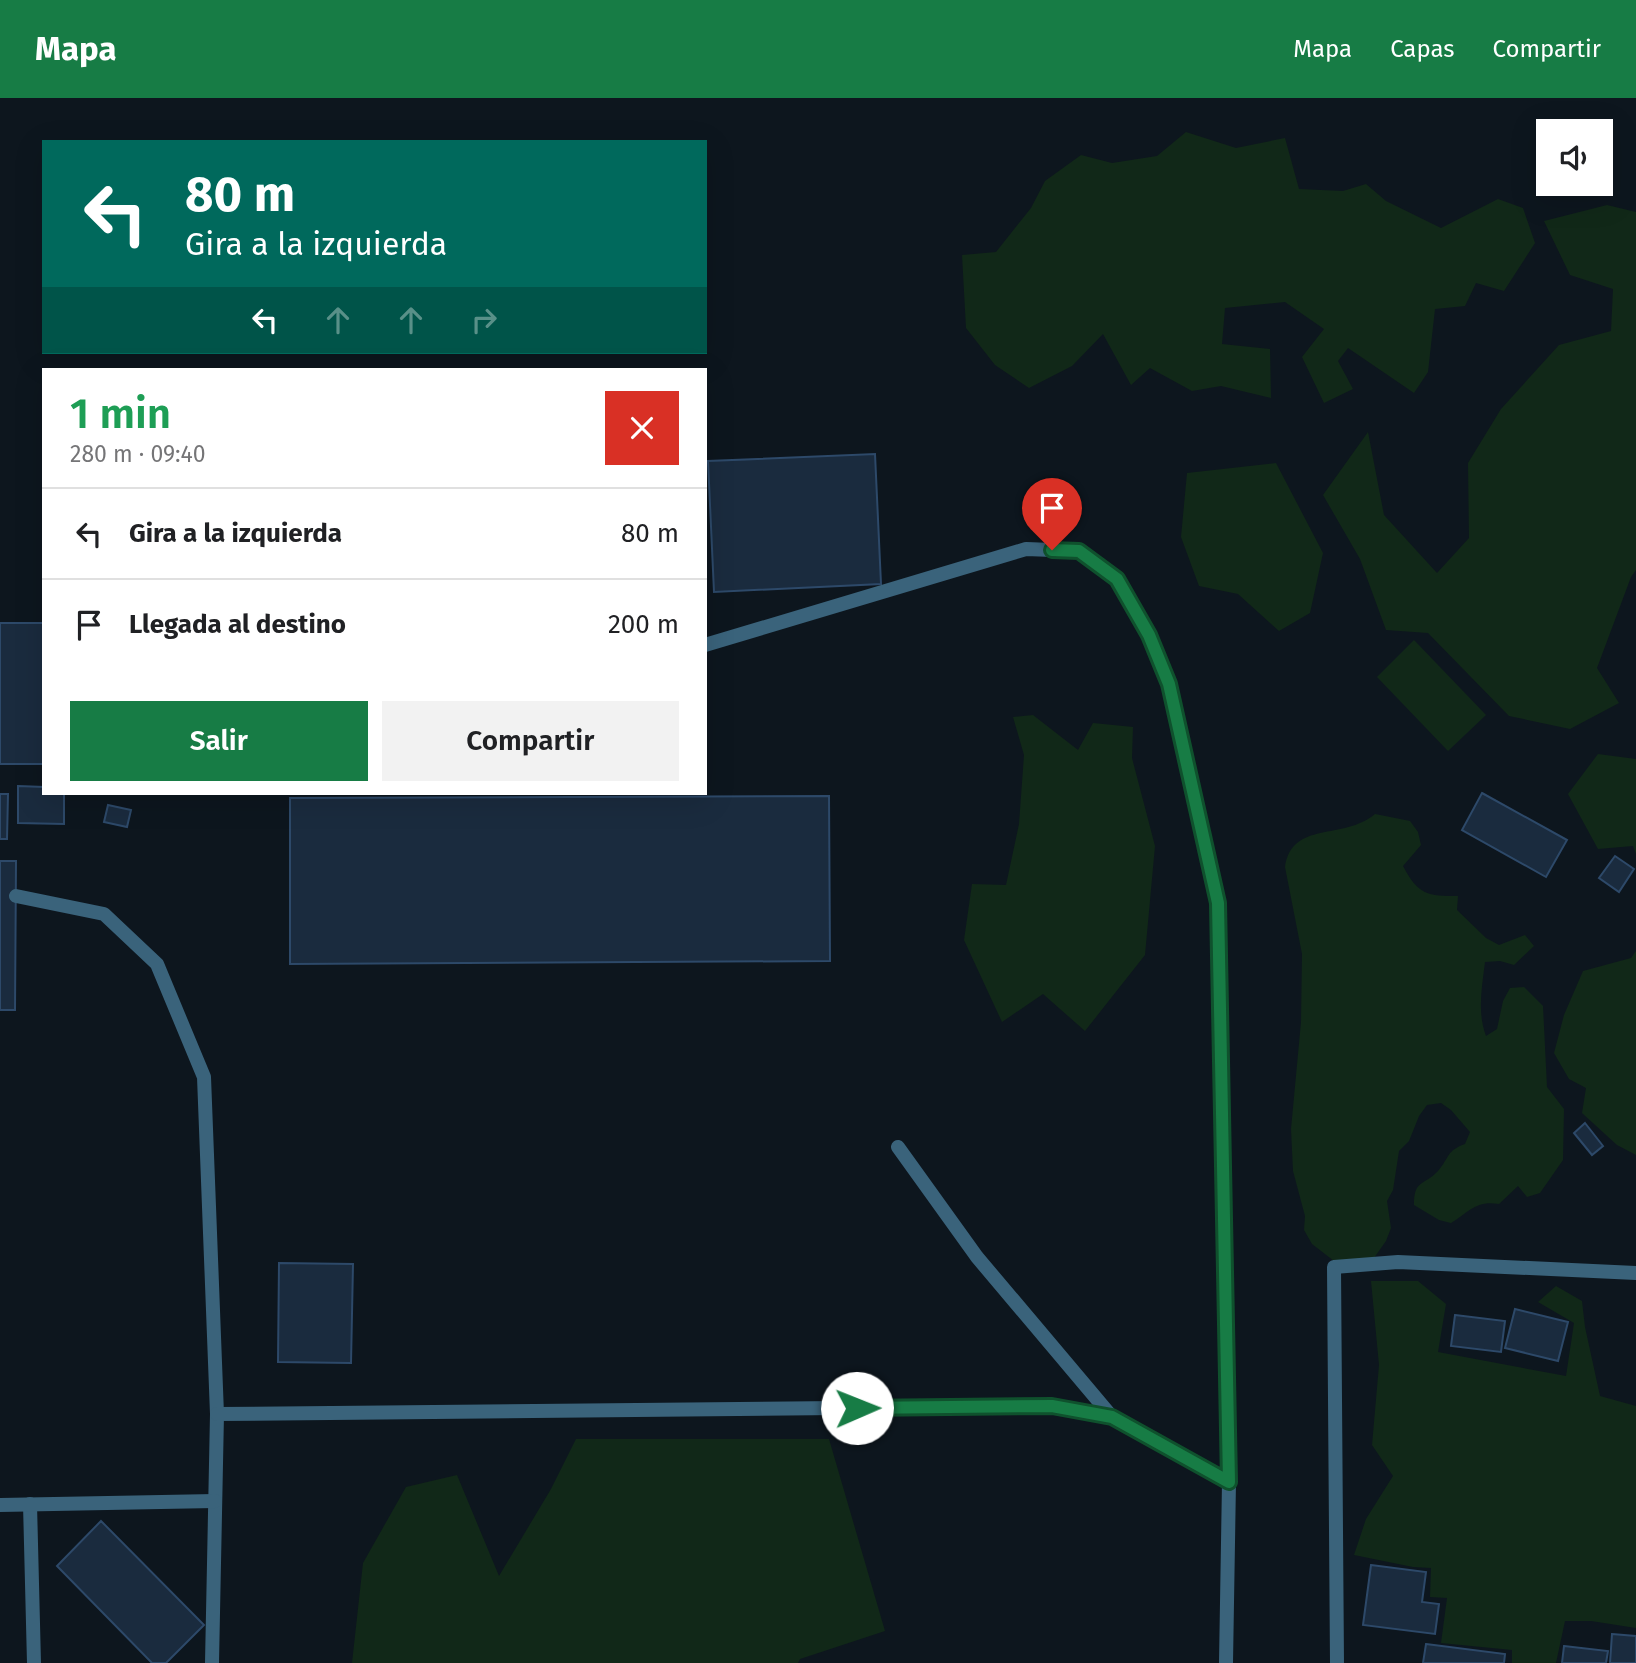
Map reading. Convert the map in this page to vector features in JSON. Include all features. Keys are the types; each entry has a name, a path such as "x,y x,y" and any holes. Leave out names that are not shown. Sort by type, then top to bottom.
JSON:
{"street":[{"path":"707,644 1026,549 1079,551 1117,579 1149,635 1169,684 1218,903 1229,1482 1226,1663"},
{"path":"16,896 104,914 158,964 204,1077 216,1414 212,1663"},
{"path":"898,1147 977,1257 1112,1417"},
{"path":"1337,1663 1334,1267 1398,1262 1636,1273"},
{"path":"216,1414 1052,1406 1112,1417 1229,1482"},
{"path":"0,1505 215,1501"},
{"path":"30,1504 34,1663"}],"green space":[{"path":"1186,132 1236,148 1285,138 1299,189 1343,191 1366,184 1386,201 1441,228 1498,199 1523,208 1535,243 1504,291 1476,283 1465,306 1435,309 1428,372 1414,393 1348,348 1338,361 1353,389 1324,403 1302,357 1324,329 1285,302 1225,308 1222,344 1270,349 1271,398 1221,386 1192,391 1150,368 1131,385 1103,334 1072,366 1029,388 995,365 966,328 962,255 996,252 1031,208 1045,181 1081,155 1112,163 1157,156"},
{"path":"1607,205 1636,212 1636,570 1597,668 1619,703 1570,729 1509,716 1428,633 1386,630 1360,559 1323,495 1368,432 1384,515 1437,573 1469,538 1468,463 1501,409 1559,345 1611,331 1613,289 1570,275 1544,221"},
{"path":"1276,463 1323,553 1310,613 1279,631 1238,594 1199,586 1181,537 1187,473"},
{"path":"1414,640 1486,715 1448,751 1377,677"},
{"path":"1033,715 1078,750 1093,723 1133,727 1132,758 1155,846 1145,955 1085,1031 1043,994 1002,1022 964,940 972,884 1006,885 1019,824 1024,755 1013,717"},
{"path":"1598,754 1636,759 1636,854 1633,846 1598,849 1568,794"},
{"path":"1375,814 1410,821 1418,832 1421,845 1403,866 1419,888 1431,894 1458,896 1457,910 1486,938 1499,945 1525,935 1534,946 1514,965 1500,961 1485,962 1481,999 1483,1027 1486,1036 1497,1029 1503,1001 1510,988 1524,987 1543,1006 1547,1087 1564,1109 1563,1160 1540,1193 1527,1197 1518,1186 1499,1204 1478,1205 1451,1223 1439,1220 1414,1205 1414,1197 1418,1187 1438,1171 1451,1152 1465,1144 1470,1132 1451,1110 1441,1103 1427,1105 1419,1116 1409,1141 1399,1151 1393,1190 1387,1201 1391,1228 1386,1241 1369,1265 1334,1261 1312,1244 1304,1230 1305,1216 1293,1171 1291,1129 1301,1022 1302,954 1285,867 1290,852 1308,837 1348,827"},
{"path":"1636,951 1636,1155 1617,1145 1582,1113 1586,1088 1569,1079 1554,1053 1564,1015 1583,971 1631,958"},
{"path":"1371,1281 1418,1281 1446,1304 1438,1352 1566,1376 1574,1323 1538,1302 1556,1286 1582,1301 1600,1396 1636,1406 1636,1628 1591,1621 1565,1621 1556,1663 1512,1663 1512,1650 1441,1643 1447,1598 1430,1597 1431,1568 1354,1555 1366,1519 1393,1476 1372,1445 1379,1365"},
{"path":"576,1439 829,1439 885,1631 800,1659 798,1663 352,1663 363,1563 406,1487 457,1475 499,1576 551,1489"}],"building":[{"path":"875,454 881,584 714,592 708,461"},
{"path":"0,623 42,623 42,764 0,764"},
{"path":"18,786 42,787 42,795 64,795 64,824 18,823"},
{"path":"1482,793 1567,840 1546,877 1462,830"},
{"path":"0,794 8,794 7,839 0,839"},
{"path":"829,796 830,961 290,964 290,798"},
{"path":"108,805 131,810 127,827 104,822"},
{"path":"1615,856 1634,869 1619,892 1599,878"},
{"path":"0,861 16,861 15,1010 0,1010"},
{"path":"1585,1123 1603,1146 1592,1155 1574,1133"},
{"path":"279,1263 353,1264 351,1363 278,1362"},
{"path":"1515,1309 1568,1322 1558,1361 1505,1348"},
{"path":"1455,1315 1505,1321 1501,1352 1451,1346"},
{"path":"101,1521 204,1625 166,1663 152,1663 57,1566"},
{"path":"1371,1565 1426,1572 1422,1602 1439,1604 1435,1634 1363,1625"},
{"path":"1612,1634 1636,1636 1636,1663 1610,1663"},
{"path":"1426,1644 1505,1654 1504,1663 1423,1663"},
{"path":"1564,1646 1608,1651 1606,1663 1562,1663"}],"route":[{"path":"857,1408 1052,1406 1112,1417 1229,1482 1218,903 1169,684 1149,635 1117,579 1079,551 1052,550"}]}
